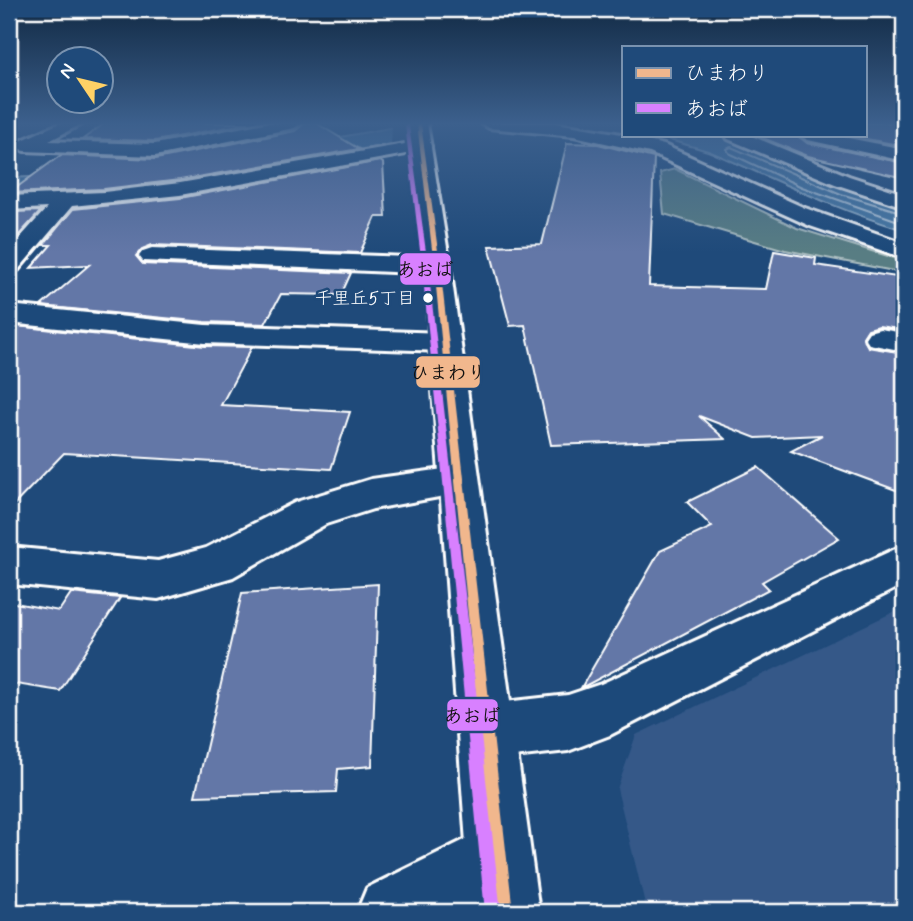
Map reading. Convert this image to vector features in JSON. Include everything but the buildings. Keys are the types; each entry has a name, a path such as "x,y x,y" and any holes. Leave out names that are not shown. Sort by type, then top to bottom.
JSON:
{"street":[{"path":"9,203 180,189 287,166"},
{"path":"391,912 502,883 425,166"},
{"path":"696,166 796,213 871,242 904,251"},
{"path":"808,166 904,201"},
{"path":"9,265 66,200"},
{"path":"152,256 437,266"},
{"path":"9,314 205,334 444,342"},
{"path":"9,566 158,580 217,564 311,513 371,494 458,481"},
{"path":"486,732 568,723 610,708 904,563"}],"shaded area":[{"path":"904,607 904,912 647,912 617,789 636,735"}],"green space":[{"path":"675,169 797,228 904,261 904,273 785,250 664,214 660,173"}],"water":[{"path":"170,166 271,166 167,185 9,198 9,178 113,173"},
{"path":"743,166 794,166 843,187 904,207 904,230 831,204"}],"transit line":[{"name":"あおば","path":"412,166 493,912"},
{"name":"ひまわり","path":"424,166 505,912"}],"place":[{"name":"千里丘5丁目","path":"428,298"}]}
